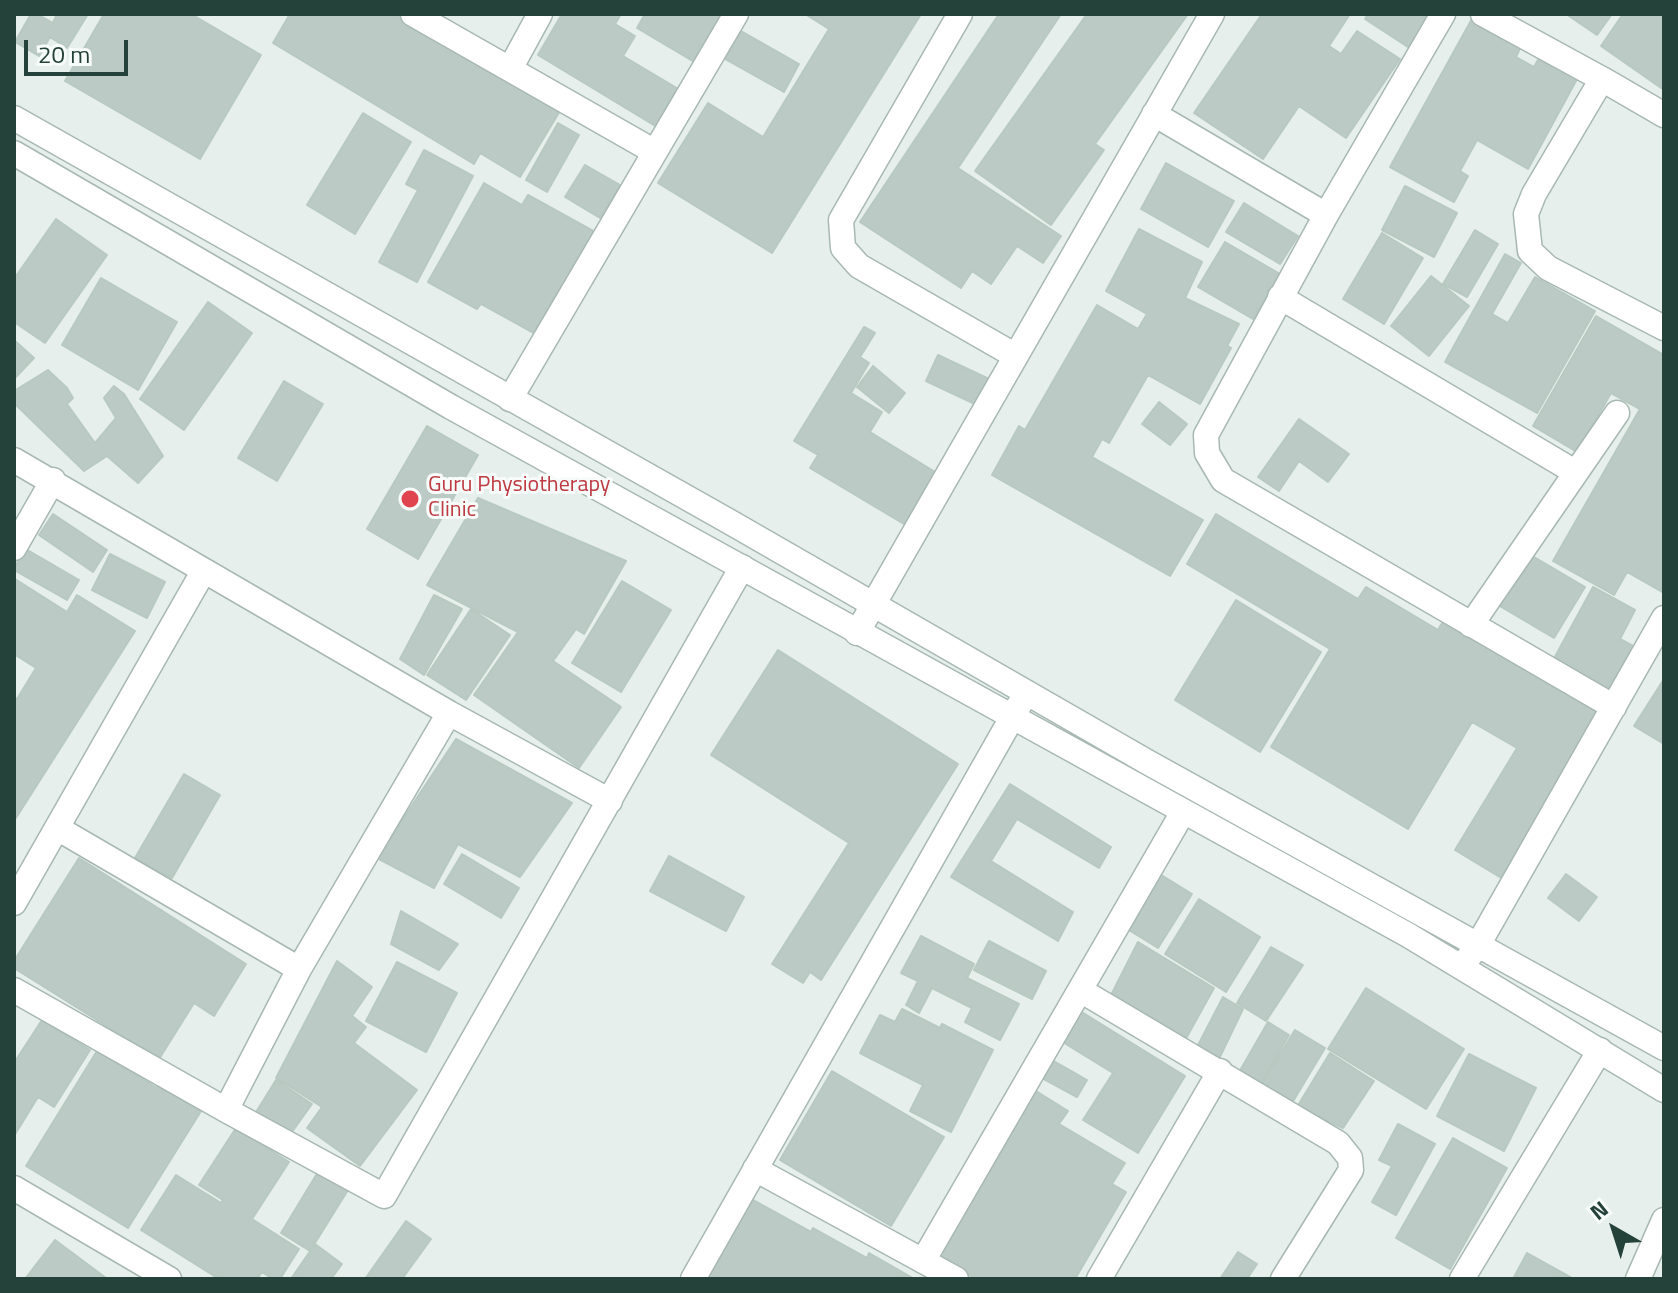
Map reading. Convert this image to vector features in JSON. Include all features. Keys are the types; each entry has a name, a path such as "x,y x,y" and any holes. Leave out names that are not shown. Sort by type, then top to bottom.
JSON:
{"street":[{"path":"413,14 655,152"},
{"path":"510,69 540,14"},
{"path":"510,399 736,14"},
{"path":"960,14 841,220 843,248 859,266 1014,355"},
{"path":"857,633 1212,14"},
{"path":"1443,14 1280,297 1206,435 1207,453 1223,480 1614,707"},
{"path":"1483,14 1664,115"},
{"path":"1602,79 1534,194 1526,214 1530,251 1548,268 1664,328"},
{"path":"1154,114 1326,215"},
{"path":"14,118 1026,693 1664,1048"},
{"path":"15,157 451,407 1462,966 1664,1090"},
{"path":"1280,297 1575,472"},
{"path":"1471,625 1617,413"},
{"path":"14,460 449,713 610,801"},
{"path":"14,548 53,480"},
{"path":"14,990 384,1196 742,567"},
{"path":"14,903 203,572"},
{"path":"1462,966 1478,945 1664,618"},
{"path":"693,1279 1026,693"},
{"path":"226,1110 299,969 449,713"},
{"path":"923,1261 1183,812"},
{"path":"57,828 299,969"},
{"path":"1080,990 1338,1143 1350,1158 1351,1170 1285,1278"},
{"path":"1462,1279 1600,1050"},
{"path":"1099,1279 1220,1071"},
{"path":"755,1169 956,1279"},
{"path":"14,1188 169,1279"},
{"path":"1638,1279 1664,1220"}],"building":[{"path":"31,14 53,23 57,14 88,14 67,48 50,37 39,56 15,42"},
{"path":"104,14 191,14 261,55 200,159 65,81"},
{"path":"290,14 393,14 563,106 520,177 480,153 474,164 273,43"},
{"path":"562,14 621,14 615,24 635,36 623,56 680,90 657,127 538,55"},
{"path":"645,14 717,14 723,18 696,63 637,28"},
{"path":"805,14 921,14 772,253 658,183 708,103 763,137 829,29"},
{"path":"999,14 1061,14 958,168 1061,236 1043,263 1017,246 991,284 972,271 961,288 860,222"},
{"path":"1087,14 1188,14 1095,144 1104,150 1051,225 975,171"},
{"path":"1262,14 1350,14 1329,46 1341,54 1357,31 1400,59 1346,138 1299,106 1263,159 1194,113"},
{"path":"1368,14 1427,14 1432,17 1411,49 1365,19"},
{"path":"1566,14 1612,14 1597,35"},
{"path":"1623,14 1664,14 1664,90 1601,46"},
{"path":"1473,17 1522,44 1516,57 1534,67 1539,58 1577,79 1528,169 1477,140 1460,171 1468,176 1454,202 1390,167"},
{"path":"741,31 799,64 784,92 725,59"},
{"path":"363,113 411,142 355,234 307,205"},
{"path":"558,123 579,135 547,192 526,180"},
{"path":"424,150 473,176 417,282 379,262 418,190 406,184"},
{"path":"1166,163 1234,201 1208,247 1141,209"},
{"path":"585,165 620,185 600,218 565,197"},
{"path":"484,183 522,205 528,195 595,232 537,335 481,304 477,309 428,282"},
{"path":"1405,186 1457,213 1434,257 1382,230"},
{"path":"1244,203 1298,236 1280,264 1226,232"},
{"path":"56,219 107,255 45,343 14,322 14,279"},
{"path":"1139,229 1202,262 1185,298 1239,324 1227,346 1231,348 1200,404 1148,375 1109,443 1102,439 1092,457 1203,520 1170,576 992,475 1019,426 1025,430 1097,305 1138,329 1147,314 1106,291"},
{"path":"1475,230 1498,244 1467,297 1443,284"},
{"path":"1382,233 1423,258 1384,324 1343,299"},
{"path":"1225,242 1280,274 1253,319 1198,287"},
{"path":"1505,254 1521,263 1492,314 1508,323 1535,277 1595,311 1537,413 1445,362"},
{"path":"1431,276 1469,306 1429,356 1391,326"},
{"path":"101,278 177,322 138,390 62,345"},
{"path":"208,302 252,333 184,430 140,399"},
{"path":"1596,316 1664,355 1664,593 1627,572 1614,595 1553,561 1640,409 1611,393 1577,452 1533,426"},
{"path":"864,327 875,333 860,357 869,363 851,393 882,412 870,432 940,475 909,527 810,468 818,455 794,441"},
{"path":"14,340 34,358 14,379"},
{"path":"938,355 989,379 977,405 926,381"},
{"path":"873,366 905,393 889,413 857,387"},
{"path":"48,370 67,388 73,398 67,404 95,443 116,418 104,398 114,386 124,394 163,456 138,483 107,456 84,471 14,403 14,391"},
{"path":"284,381 323,404 277,481 238,458"},
{"path":"1159,402 1187,424 1170,445 1142,424"},
{"path":"1299,419 1349,454 1328,482 1299,461 1279,491 1258,477"},
{"path":"427,426 478,455 418,559 367,529"},
{"path":"478,498 626,561 584,634 576,629 553,661 621,707 579,768 474,695 518,632 427,585"},
{"path":"53,514 107,550 93,572 39,535"},
{"path":"1216,514 1358,599 1366,587 1438,630 1445,618 1604,712 1503,879 1455,850 1517,748 1472,722 1408,829 1271,747 1330,649 1187,564"},
{"path":"24,548 79,580 67,600 14,570"},
{"path":"110,554 165,582 147,618 92,590"},
{"path":"1529,554 1585,587 1554,638 1498,605"},
{"path":"15,579 67,612 77,595 135,631 14,821 14,697 17,699 36,668 14,654"},
{"path":"622,581 671,610 621,692 572,663"},
{"path":"1593,587 1635,610 1620,639 1633,646 1607,694 1551,664"},
{"path":"434,595 462,609 424,675 400,659"},
{"path":"1236,600 1321,652 1260,752 1175,700"},
{"path":"471,609 510,635 466,700 427,675"},
{"path":"778,650 958,764 821,980 810,972 803,983 772,964 849,843 711,755"},
{"path":"1664,679 1664,744 1634,726"},
{"path":"456,739 572,803 520,877 458,844 434,888 377,858"},
{"path":"184,774 220,795 172,878 135,858"},
{"path":"1010,784 1111,847 1099,868 1017,819 991,861 1073,912 1058,941 951,877"},
{"path":"462,854 519,888 501,918 444,884"},
{"path":"669,856 744,897 726,931 650,891"},
{"path":"79,858 246,964 214,1016 194,1003 159,1059 14,968 14,961"},
{"path":"1158,873 1192,894 1158,948 1124,927"},
{"path":"1566,874 1597,897 1579,921 1548,898"},
{"path":"1199,899 1260,937 1226,992 1165,954"},
{"path":"401,911 458,944 439,970 391,944"},
{"path":"921,936 974,964 967,978 1019,1004 1000,1040 965,1022 972,1008 932,988 919,1013 906,1005 918,981 901,973"},
{"path":"989,941 1046,971 1032,999 974,970"},
{"path":"1138,942 1214,988 1184,1042 1109,999"},
{"path":"1271,947 1303,965 1266,1021 1237,1003"},
{"path":"337,961 372,987 352,1016 366,1027 354,1043 417,1090 360,1166 307,1128 322,1107 276,1078"},
{"path":"397,962 457,993 426,1052 366,1021"},
{"path":"1366,988 1464,1049 1426,1109 1328,1049"},
{"path":"1223,997 1243,1009 1218,1061 1196,1049"},
{"path":"902,1009 940,1028 942,1024 993,1050 951,1132 910,1111 923,1085 860,1053 880,1015 895,1022"},
{"path":"1080,1011 1185,1076 1138,1153 1083,1120 1113,1073 1061,1041"},
{"path":"42,1020 90,1050 54,1107 38,1097 14,1136 14,1063"},
{"path":"1268,1022 1289,1035 1259,1086 1238,1074"},
{"path":"1295,1030 1325,1048 1292,1103 1261,1085"},
{"path":"97,1051 201,1111 128,1228 26,1166"},
{"path":"1330,1053 1374,1081 1343,1128 1297,1107"},
{"path":"1469,1054 1536,1088 1504,1151 1437,1116"},
{"path":"1052,1060 1087,1080 1077,1097 1042,1078"},
{"path":"832,1071 944,1137 891,1226 780,1160"},
{"path":"276,1080 312,1104 289,1136 253,1117"},
{"path":"1036,1091 1068,1111 1059,1124 1125,1163 1112,1184 1126,1192 1075,1279 976,1279 937,1256"},
{"path":"1398,1124 1435,1144 1396,1215 1372,1202 1392,1166 1379,1160"},
{"path":"236,1128 289,1162 252,1219 299,1249 280,1279 273,1279 262,1272 257,1279 219,1279 141,1230 176,1175 221,1203 223,1200 199,1185"},
{"path":"1453,1138 1507,1168 1450,1269 1396,1238"},
{"path":"318,1172 348,1190 310,1251 281,1233"},
{"path":"751,1199 811,1232 813,1228 867,1258 869,1253 911,1277 707,1279"},
{"path":"406,1221 431,1239 402,1279 365,1279"},
{"path":"55,1240 106,1278 25,1279"},
{"path":"315,1244 342,1264 331,1279 291,1279"},
{"path":"1238,1252 1257,1264 1247,1279 1220,1279"},
{"path":"1527,1253 1574,1279 1513,1279"}],"place":[{"name":"Guru Physiotherapy Clinic","path":"410,499"}]}
